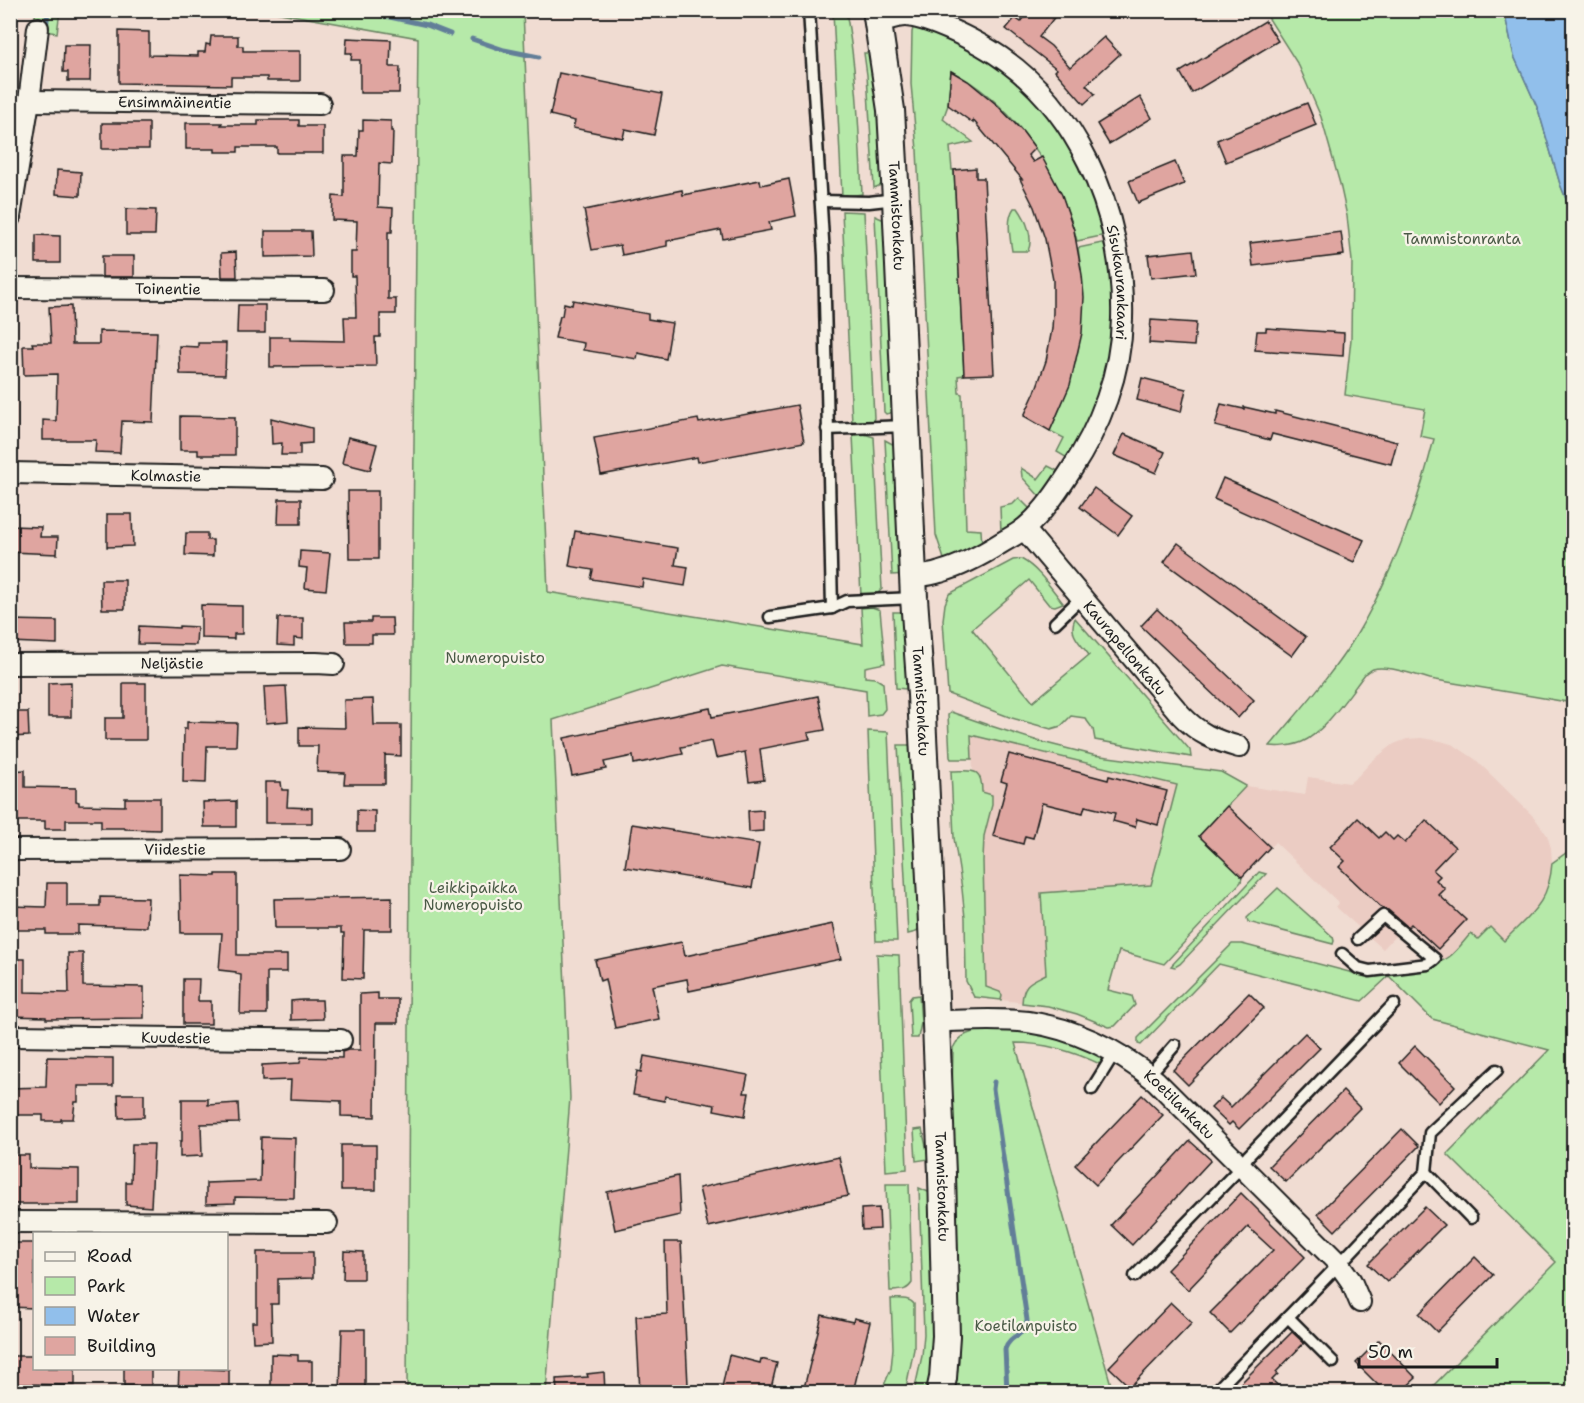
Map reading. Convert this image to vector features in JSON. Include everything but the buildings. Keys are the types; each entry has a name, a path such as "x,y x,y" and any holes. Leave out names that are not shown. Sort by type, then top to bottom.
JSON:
{"street":[{"name":"Sisukaurankaari","path":"877,16 904,15 934,22 963,35 1011,65 1059,114 1085,155 1097,180 1114,236 1122,294 1120,345 1105,405 1080,458 1049,502 1024,529 974,559 939,573 914,587"},
{"name":"Tammistonkatu","path":"877,16 891,110 922,713 936,1021 946,1336 940,1392"},
{"path":"10,217 38,28"},
{"name":"Ensimmäinentie","path":"29,101 320,104"},
{"name":"Toinentie","path":"10,288 324,290"},
{"name":"Kolmastie","path":"10,473 322,479"},
{"name":"Kaurapellonkatu","path":"1024,529 1181,715 1208,737 1239,747"},
{"name":"Neljästie","path":"10,664 334,664"},
{"name":"Viidestie","path":"10,850 340,849"},
{"name":"Koetilankatu","path":"936,1021 1028,1022 1058,1028 1088,1038 1115,1052 1149,1075 1339,1264 1351,1281 1360,1302"},
{"name":"Kuudestie","path":"10,1036 341,1040"},
{"path":"10,1222 327,1223"}],"lane":[{"path":"809,10 824,256 832,608"},
{"path":"821,201 870,202 896,199"},
{"path":"827,429 907,426"},
{"path":"770,617 832,608 847,601 914,587"},
{"path":"1055,623 1082,597"},
{"path":"1342,954 1358,968 1370,971 1428,964 1435,959 1383,916 1358,939"},
{"path":"1135,1276 1394,1004"},
{"path":"1149,1075 1175,1045"},
{"path":"1092,1089 1115,1052"},
{"path":"1215,1392 1425,1172 1430,1133 1497,1070"},
{"path":"1425,1172 1471,1218"},
{"path":"1288,1317 1333,1362"}],"shaded area":[{"path":"971,734 1178,785 1151,885 1041,893 1048,1006 994,999 986,994"},
{"path":"1421,738 1454,745 1475,759 1534,817 1547,835 1552,863 1548,890 1529,916 1504,941 1478,940 1433,964 1397,934 1383,949 1336,907 1339,903 1275,842 1242,877 1199,836 1246,786 1305,795 1308,777 1349,783 1394,744 1407,739"}],"green space":[{"path":"36,11 60,11 57,33 44,31 34,21"},
{"name":"Numeropuisto","path":"269,11 523,11 548,592 863,644 861,608 872,607 880,610 885,663 865,667 865,677 875,678 883,683 885,709 881,714 867,716 866,690 722,666 553,720 570,1098 546,1392 407,1392 418,38"},
{"path":"833,11 846,11 859,125 862,194 842,197"},
{"name":"Tammistonranta","path":"1264,11 1504,11 1514,56 1538,109 1560,184 1573,216 1573,703 1379,668 1365,674 1336,712 1310,737 1294,744 1270,746 1338,663 1370,611 1403,539 1434,439 1420,436 1425,409 1345,395 1351,339 1352,261 1347,216 1321,117 1299,66"},
{"path":"913,28 927,30 972,50 1008,74 1028,92 1062,133 1092,190 1106,235 1077,241 1059,190 1031,143 995,102 974,85 951,71 948,105 943,119 973,142 950,147 952,170 954,170 964,375 958,376 959,393 962,394 966,529 981,530 982,546 945,562 936,535 917,150 911,84"},
{"path":"864,53 870,53 875,75 888,182 874,188 867,75"},
{"path":"1014,208 1018,208 1028,229 1030,246 1028,251 1012,251 1009,223"},
{"path":"842,211 864,212 873,421 852,423"},
{"path":"875,216 889,222 898,411 886,414 884,412"},
{"path":"1107,242 1113,294 1111,347 1105,376 1095,404 1084,432 1069,459 1057,452 1064,438 1050,431 1069,385 1079,342 1082,297 1078,248"},
{"path":"864,434 874,437 882,589 878,593 861,596 853,435"},
{"path":"885,440 900,448 906,574 892,575"},
{"path":"1048,466 1060,472 1041,498 1022,477 1021,468 1038,479"},
{"path":"1019,498 1030,509 1001,533 1000,507 1013,504"},
{"path":"1021,559 1039,573 1063,603 1055,606 1049,605 1029,580 972,629 1033,702 1089,655 1074,634 1075,618 1190,750 1191,757 1095,740 1093,729 1085,718 1071,716 1061,726 1051,729 1012,718 948,694 943,620 949,594 1013,560"},
{"path":"893,612 906,612 906,689 896,688"},
{"path":"951,712 1038,741 1093,755 1221,772 1246,786 1199,836 1242,877 1241,882 1164,964 1119,951 1108,990 1132,996 1135,1005 1115,1026 1109,1027 1077,1014 1048,1006 1022,1003 1028,984 1046,974 1041,893 1151,885 1177,785 971,735 972,759 951,759 948,715"},
{"path":"868,731 888,732 897,941 876,941"},
{"path":"898,745 910,745 916,809 919,928 916,932 908,934"},
{"path":"951,771 970,771 978,774 982,792 992,795 992,805 984,836 983,861 986,987 1000,992 1001,1000 974,997 966,981 965,918 954,838"},
{"path":"1573,848 1573,1392 1427,1392 1556,1262 1447,1154 1549,1050 1432,1019 1389,976 1362,1001 1219,964 1141,1045 1138,1044 1138,1038 1232,944 1242,944 1357,974 1366,974 1404,970 1442,961 1455,952 1471,933 1478,939 1490,927 1504,941 1530,915 1542,899 1547,889 1552,863"},
{"path":"1259,872 1266,874 1180,964 1175,967 1171,966"},
{"path":"1278,888 1333,937 1333,944 1248,922 1247,918"},
{"path":"877,954 899,955 907,1169 886,1171"},
{"path":"919,995 921,1023 918,1038 911,1038 909,1000 912,996"},
{"name":"Koetilanpuisto","path":"1013,1029 1060,1038 1104,1055 1102,1065 1060,1049 1015,1043 1113,1392 954,1392 959,1361 959,1337 951,1142 953,1048 964,1036 971,1033"},
{"path":"922,1129 929,1159 916,1161 914,1130"},
{"path":"886,1184 909,1184 912,1283 905,1289 890,1291"},
{"path":"919,1188 933,1194 940,1326 933,1392 914,1392 924,1334"},
{"path":"891,1299 907,1299 914,1304 914,1349 905,1392 881,1392 891,1369 893,1348"}],"water":[{"path":"1504,11 1573,11 1573,216 1560,184 1538,109 1514,56"}],"waterway":[{"path":"46,29 48,10"},
{"path":"357,10 427,25 450,34"},
{"path":"472,39 504,50 539,57"},
{"path":"994,1082 993,1089 1027,1320 1022,1332 1011,1340 1005,1349 1007,1392"}],"park label":[{"name":"Leikkipaikka Numeropuisto","path":"473,896"}]}
